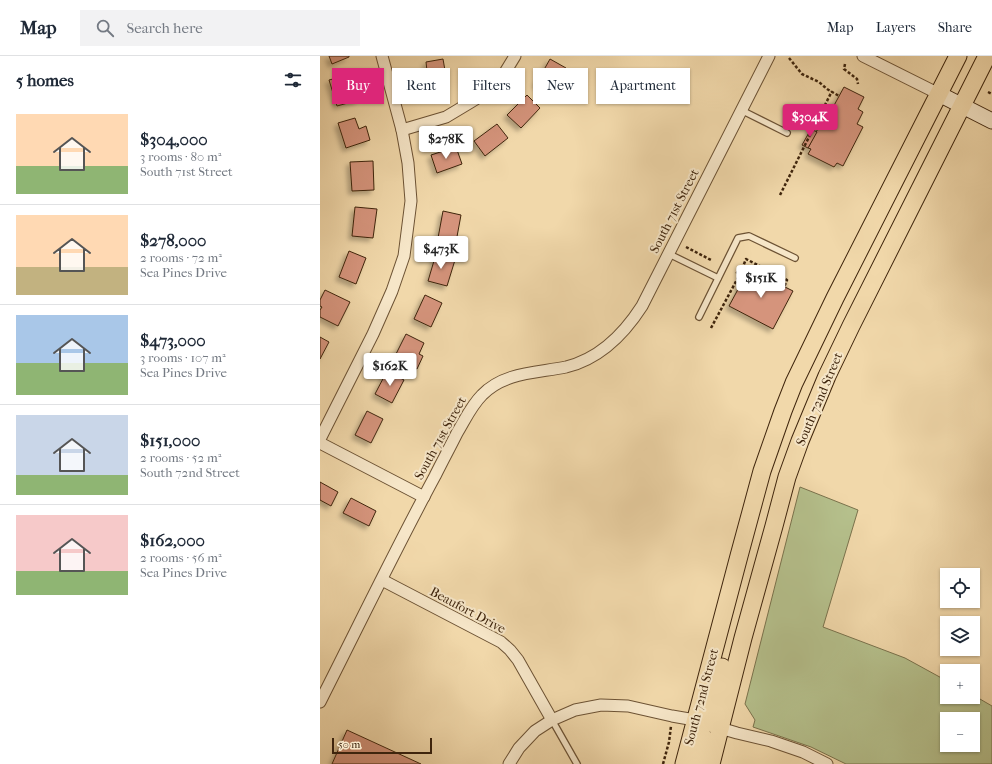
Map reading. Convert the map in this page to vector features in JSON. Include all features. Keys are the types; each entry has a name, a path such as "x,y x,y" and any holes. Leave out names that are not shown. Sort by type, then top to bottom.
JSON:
{"main road":[{"name":"South 72nd Street","path":"684,764 762,471 794,382 838,291 958,56"},
{"name":"South 72nd Street","path":"711,764 743,638 788,477 800,441 830,369 961,105 987,56"},
{"path":"939,94 992,121"},
{"path":"720,728 713,724 711,712 735,609 739,556"},
{"path":"695,720 700,726 702,734 702,745 698,764"}],"street":[{"path":"320,438 373,334 392,291 404,256 411,201 408,163 402,130 382,56"},
{"path":"402,130 446,117 487,92 504,74 515,56"},
{"name":"South 71st Street","path":"320,702 471,408 482,394 496,384 516,376 582,362 597,354 624,331 642,306 769,56"},
{"path":"862,56 939,94"},
{"path":"320,443 424,497"},
{"name":"Beaufort Drive","path":"382,580 501,642 518,660 552,720"},
{"path":"509,764 519,748 535,731 552,720 576,710 601,705 628,706 695,720"},
{"path":"720,728 737,734 772,741 803,752 827,764"}],"lane":[{"path":"741,110 787,133"},
{"path":"699,317 738,238 749,236 795,258"},
{"path":"669,254 718,278"},
{"path":"552,720 577,764"}],"path":[{"path":"789,58 802,74 819,82 839,96"},
{"path":"845,64 844,69 857,79 858,84"},
{"path":"780,195 800,152 832,91"},
{"path":"988,92 992,94"},
{"path":"686,247 711,260"},
{"path":"711,328 746,259 787,280 784,287"},
{"path":"663,764 669,742 672,716"}],"green space":[{"path":"800,487 858,510 823,627 905,658 940,677 940,704 980,704 980,699 992,706 992,764 846,764 811,747 753,727 755,720 745,704"}],"building":[{"path":"329,56 349,56 349,57 332,64"},
{"path":"443,59 445,68 427,68 426,62"},
{"path":"550,59 566,68 545,68"},
{"path":"332,79 332,90 329,80"},
{"path":"844,87 864,97 858,109 863,112 857,124 863,127 843,166 837,163 834,167 808,154 811,149 808,148 828,109 831,111"},
{"path":"527,95 533,101 533,104 536,104 540,108 521,128 507,115 518,104 525,104 525,97"},
{"path":"355,118 359,129 366,126 370,140 346,148 338,123"},
{"path":"497,124 508,138 485,156 474,141"},
{"path":"811,129 817,132 808,148 802,145"},
{"path":"456,147 462,164 437,173 431,155"},
{"path":"373,161 374,190 352,191 350,162"},
{"path":"355,207 377,209 373,238 352,236"},
{"path":"443,211 461,215 456,242 438,238"},
{"path":"349,251 366,258 356,284 339,277"},
{"path":"436,254 455,260 447,286 428,281"},
{"path":"749,269 793,291 773,329 729,306"},
{"path":"325,290 350,302 338,326 320,317 320,310 322,307 320,306 320,300"},
{"path":"425,295 442,303 431,327 414,319"},
{"path":"406,334 424,343 419,354 423,356 417,369 394,358"},
{"path":"320,337 329,342 320,359"},
{"path":"387,371 404,380 392,403 375,394"},
{"path":"367,411 383,419 371,443 355,435"},
{"path":"320,482 338,492 331,506 320,500"},
{"path":"351,498 376,511 369,526 343,513"},
{"path":"347,730 421,764 332,764"}]}
